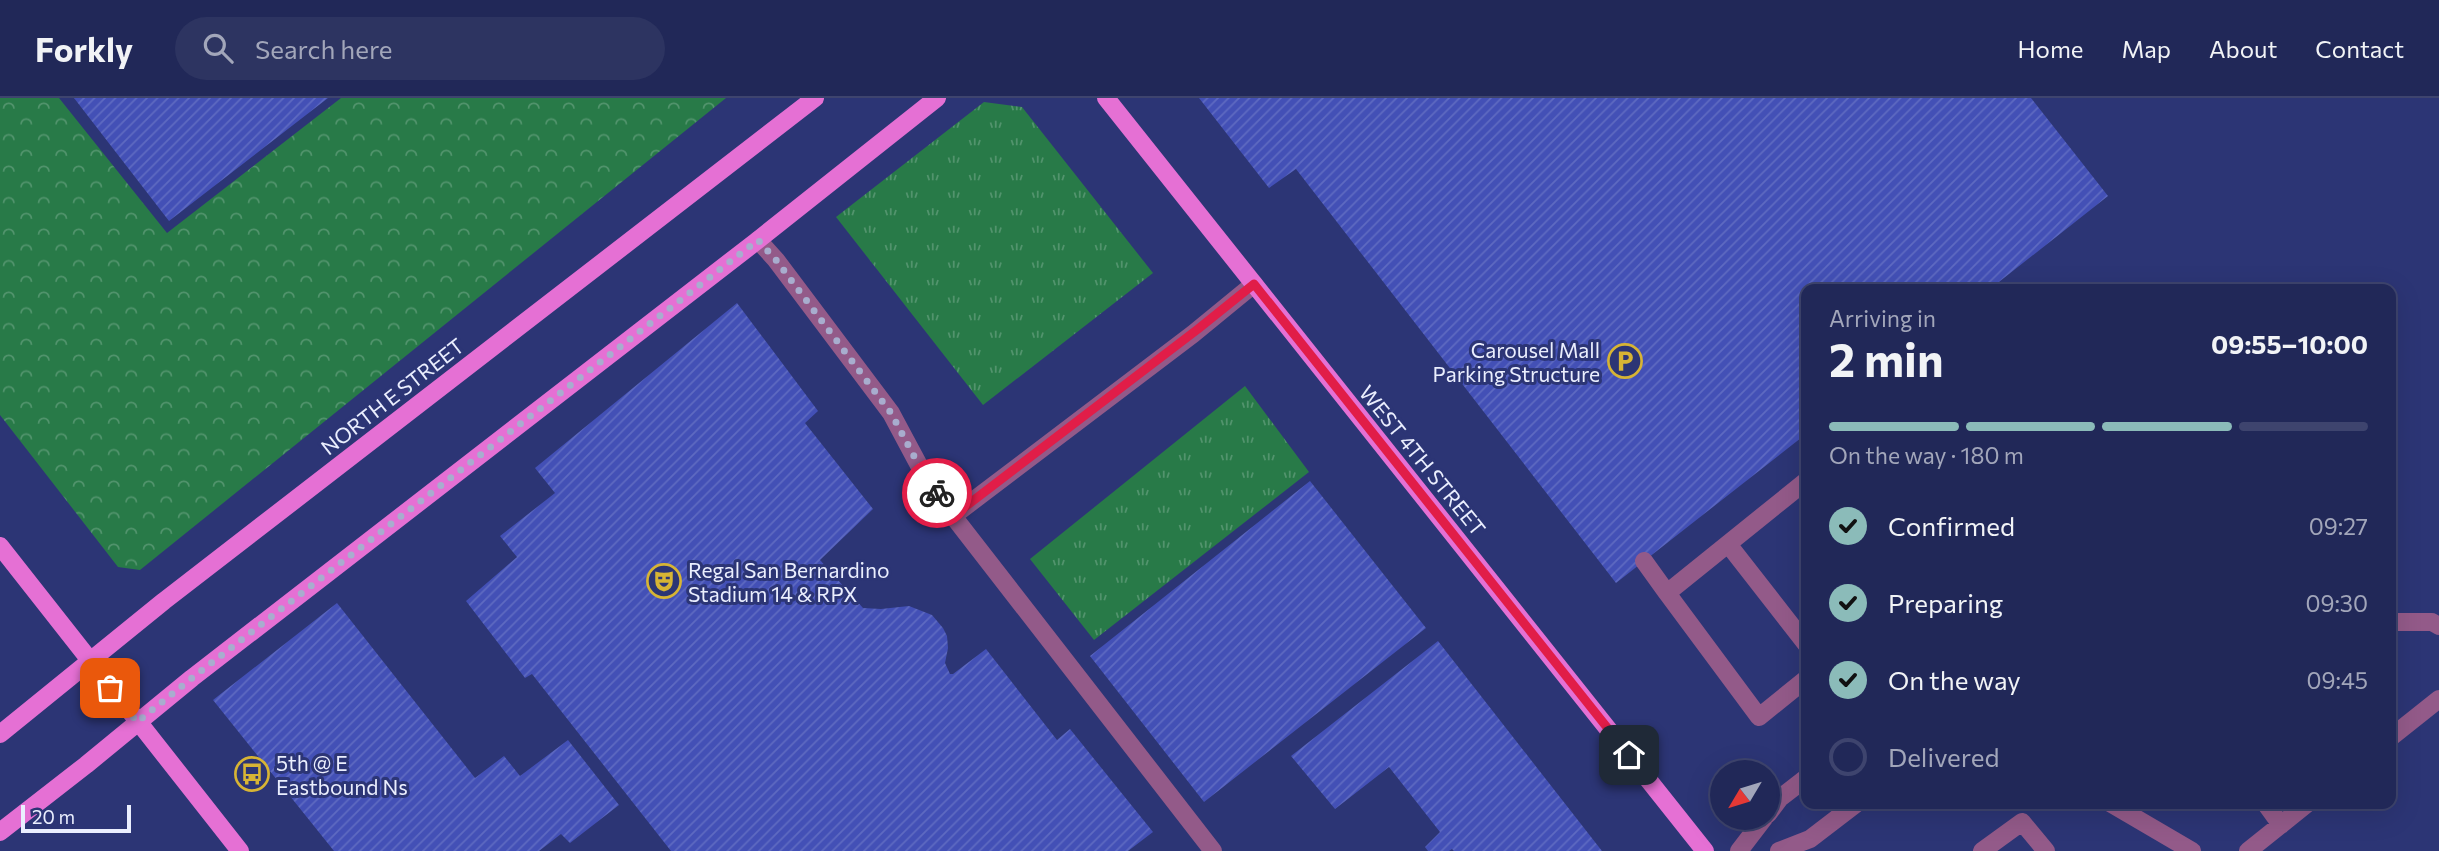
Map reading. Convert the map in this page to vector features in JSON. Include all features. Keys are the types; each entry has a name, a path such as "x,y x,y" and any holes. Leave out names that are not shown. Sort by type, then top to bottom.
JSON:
{"main road":[{"name":"NORTH E STREET","path":"0,734 175,592 815,98"},
{"path":"0,832 192,678 937,98"},
{"name":"WEST 4TH STREET","path":"1106,98 1705,851"},
{"path":"0,547 240,851"}],"lane":[{"path":"758,240 891,413 922,471 953,516 1213,851"},
{"path":"953,516 1254,284"},
{"path":"1667,593 1801,485"},
{"path":"1728,544 1801,638"},
{"path":"1644,561 1759,717 1801,683"},
{"path":"2396,622 2432,622 2439,626"},
{"path":"2396,733 2439,699"},
{"path":"1780,798 1801,782"},
{"path":"1779,851 1810,839 1849,809"},
{"path":"2120,809 2192,851"},
{"path":"2269,809 2281,825"},
{"path":"2248,851 2301,809"},
{"path":"1982,851 2022,821 2046,851"},
{"path":"1739,851 1755,830"}],"green space":[{"path":"0,98 59,98 167,233 341,98 726,98 140,570 118,567 0,415"},
{"path":"984,102 1022,107 1153,273 983,405 836,217"},
{"path":"1245,386 1309,472 1094,640 1030,559"}],"building":[{"path":"74,98 328,98 169,221"},
{"name":"Carousel Mall Parking Structure","path":"1199,98 2031,98 2108,196 1996,284 1801,284 1801,438 1616,583 1296,169 1269,188"},
{"name":"Regal San Bernardino Stadium 14 & RPX","path":"737,303 818,411 805,423 873,509 820,560 863,608 909,606 932,615 947,636 945,663 950,674 986,649 1057,740 1070,729 1153,832 1128,851 671,851 532,674 525,678 466,601 517,557 500,536 555,493 535,468"},
{"path":"1310,481 1426,628 1204,802 1090,656"},
{"path":"337,603 475,778 504,756 520,776 568,740 619,805 570,843 561,834 539,851 334,851 213,700"},
{"path":"1438,641 1602,851 1428,851 1425,847 1440,832 1389,767 1335,809 1291,756"}],"way so far":[{"path":"110,688 137,722 758,240 891,413 937,493"}],"place":[{"name":"Carousel Mall Parking Structure","path":"1625,361"},
{"name":"Regal San Bernardino Stadium 14 & RPX","path":"664,581"},
{"name":"5th @ E Eastbound Ns","path":"252,774"}],"route":[{"path":"937,493 953,516 1254,284 1629,755"}]}
